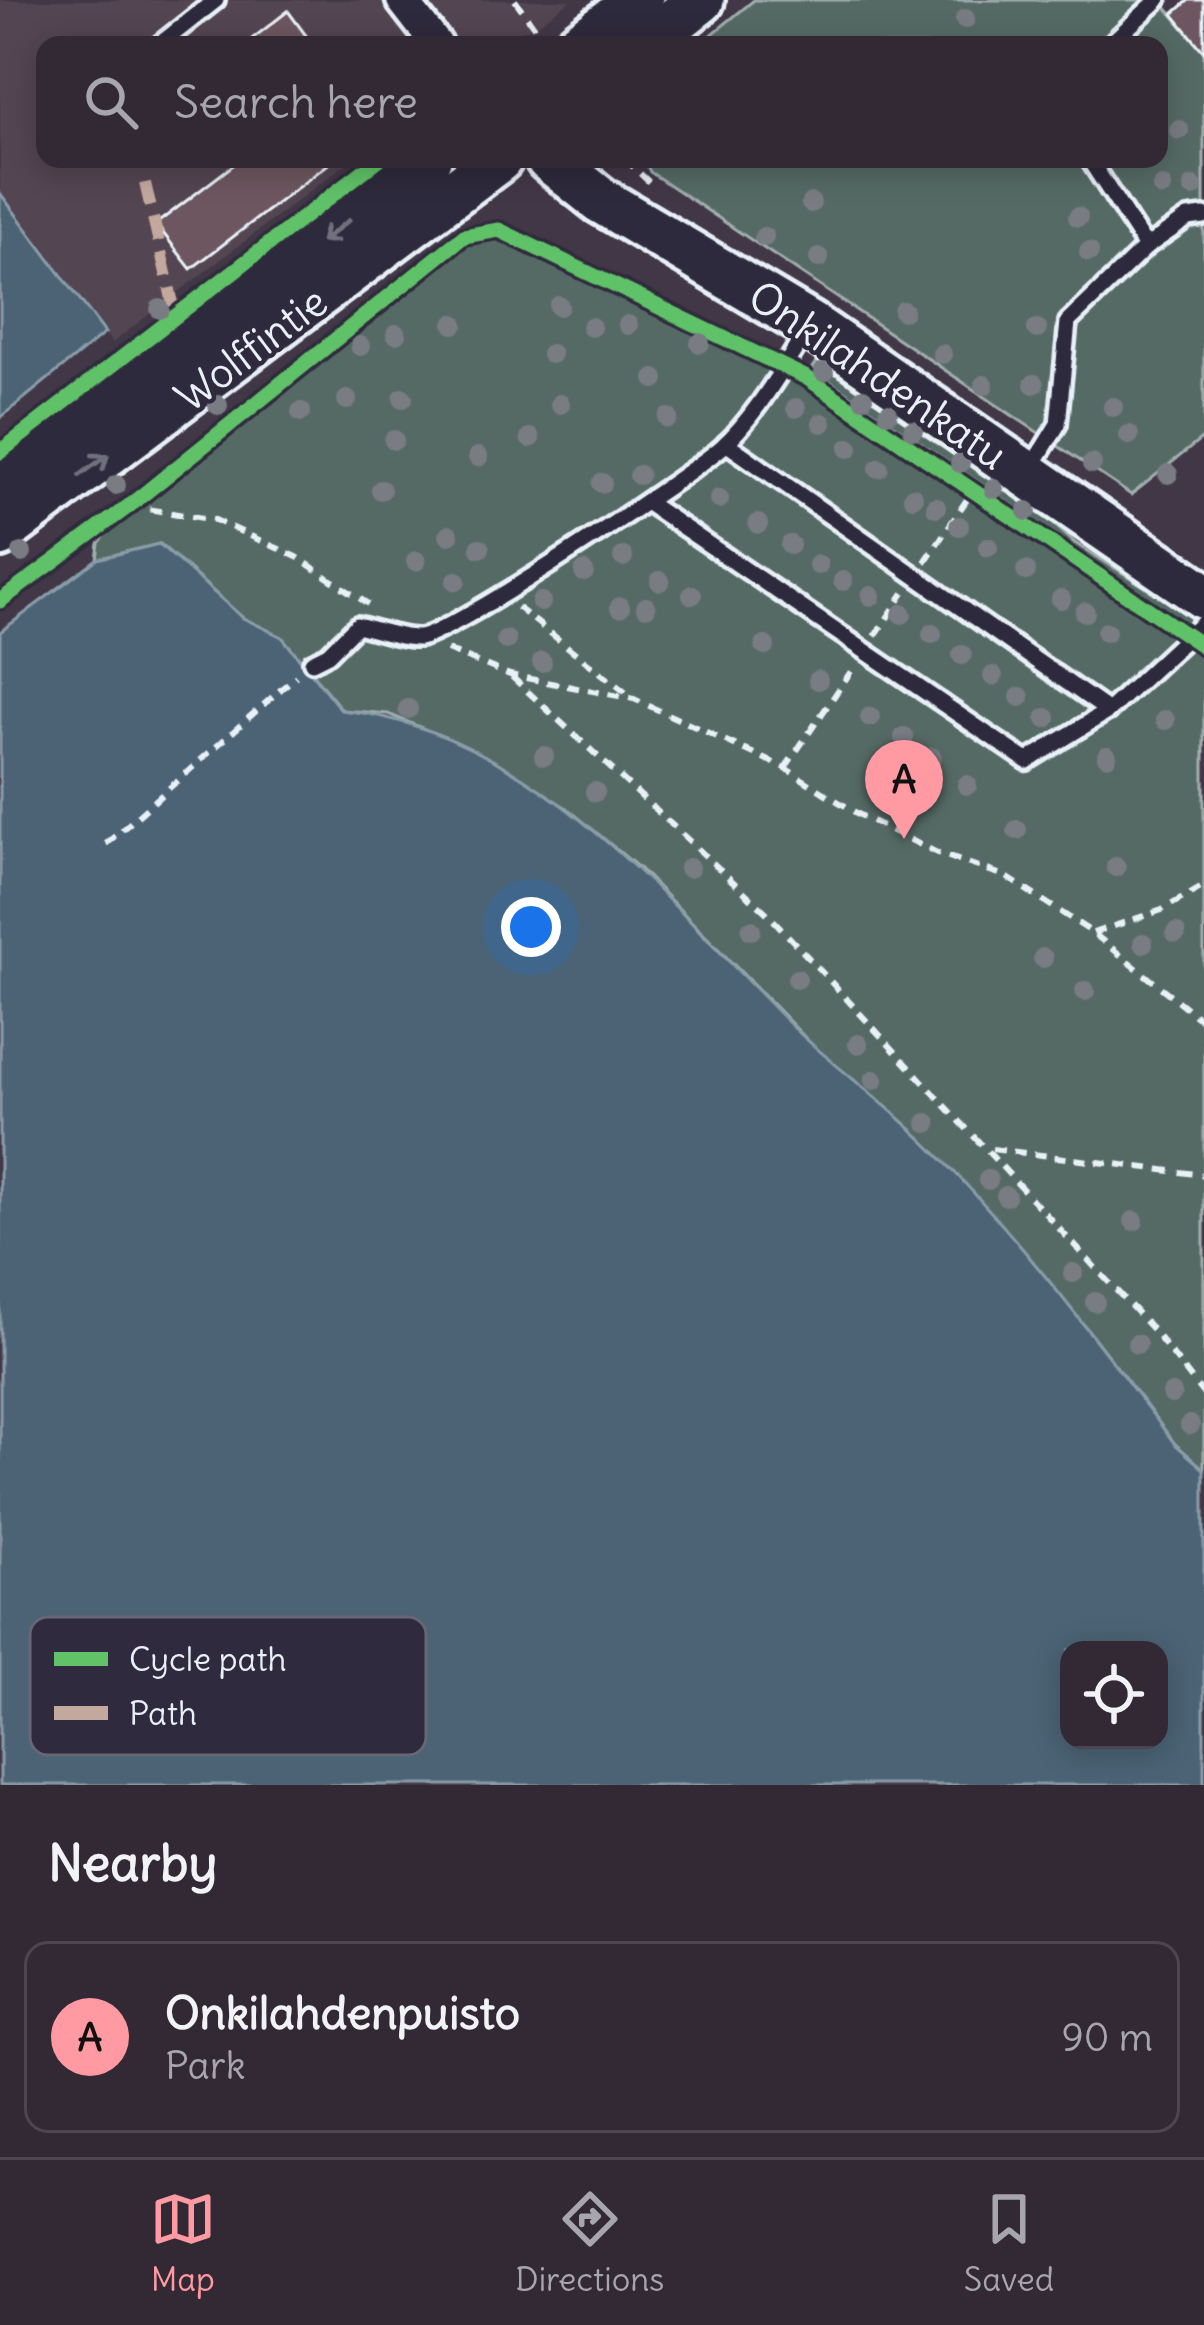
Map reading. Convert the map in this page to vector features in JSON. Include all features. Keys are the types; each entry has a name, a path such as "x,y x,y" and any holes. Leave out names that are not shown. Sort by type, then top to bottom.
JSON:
{"main road":[{"path":"561,36 640,0"},
{"path":"655,36 701,0"},
{"name":"Wolffintie","path":"0,489 416,168"},
{"name":"Wolffintie","path":"0,534 487,168"},
{"name":"Onkilahdenkatu","path":"560,168 600,200 810,326 998,481 1204,596"}],"street":[{"path":"402,0 430,36"}],"lane":[{"path":"170,36 216,0"},
{"path":"1119,36 1158,0"},
{"path":"1095,168 1146,247"},
{"path":"998,481 1058,424 1068,322 1146,247 1189,218 1204,216"},
{"path":"312,662 328,654 357,625 418,638 456,622 649,504 726,443 810,326"},
{"path":"726,443 1108,712"},
{"path":"649,504 1027,761 1108,712 1204,622"}],"path":[{"path":"515,0 555,36"},
{"path":"955,477 998,481"},
{"path":"785,769 915,576 998,481"},
{"path":"110,519 145,492"},
{"path":"129,506 214,520 297,556 418,638 510,675 634,699"},
{"path":"503,590 525,617 634,699 785,769 857,814 937,853 1005,876 1093,934 1204,1022"},
{"path":"106,844 312,662"},
{"path":"510,675 767,913 1153,1330 1204,1395"},
{"path":"1093,934 1162,910 1204,886"},
{"path":"988,1149 1204,1175"}],"shaded area":[{"path":"0,0 571,0 535,26 505,36 36,36 36,168 340,168 112,343 0,193"}],"green space":[{"path":"754,0 1160,0 1204,52 1204,437 1131,495 648,168 1168,168 1168,36 710,36"},
{"path":"499,230 807,378 1204,647 1204,1469 1175,1444 1088,1330 923,1140 825,1058 640,869 567,808 454,741 388,714 342,710 282,637 243,618 160,544 97,559 99,543 129,506 464,236"},
{"path":"820,358 1016,491 1075,543 1204,624 1204,636 812,369"}],"water":[{"path":"0,193 105,333 0,418"},
{"path":"159,544 243,618 282,637 341,710 410,724 475,750 535,786 592,829 794,1028 909,1127 992,1213 1175,1444 1204,1469 1204,1785 0,1785 0,632 97,559"}],"building":[{"path":"1189,0 1204,0 1204,52 1173,14"},
{"path":"288,11 306,36 256,36"},
{"path":"229,168 323,168 191,269 156,224"}],"marked path":[{"path":"145,183 176,316"}],"cycle path":[{"path":"0,452 367,168"},
{"path":"0,601 129,506 464,236 499,230 807,378 1204,647"}],"place":[{"name":"Onkilahdenpuisto","path":"904,839"}]}
